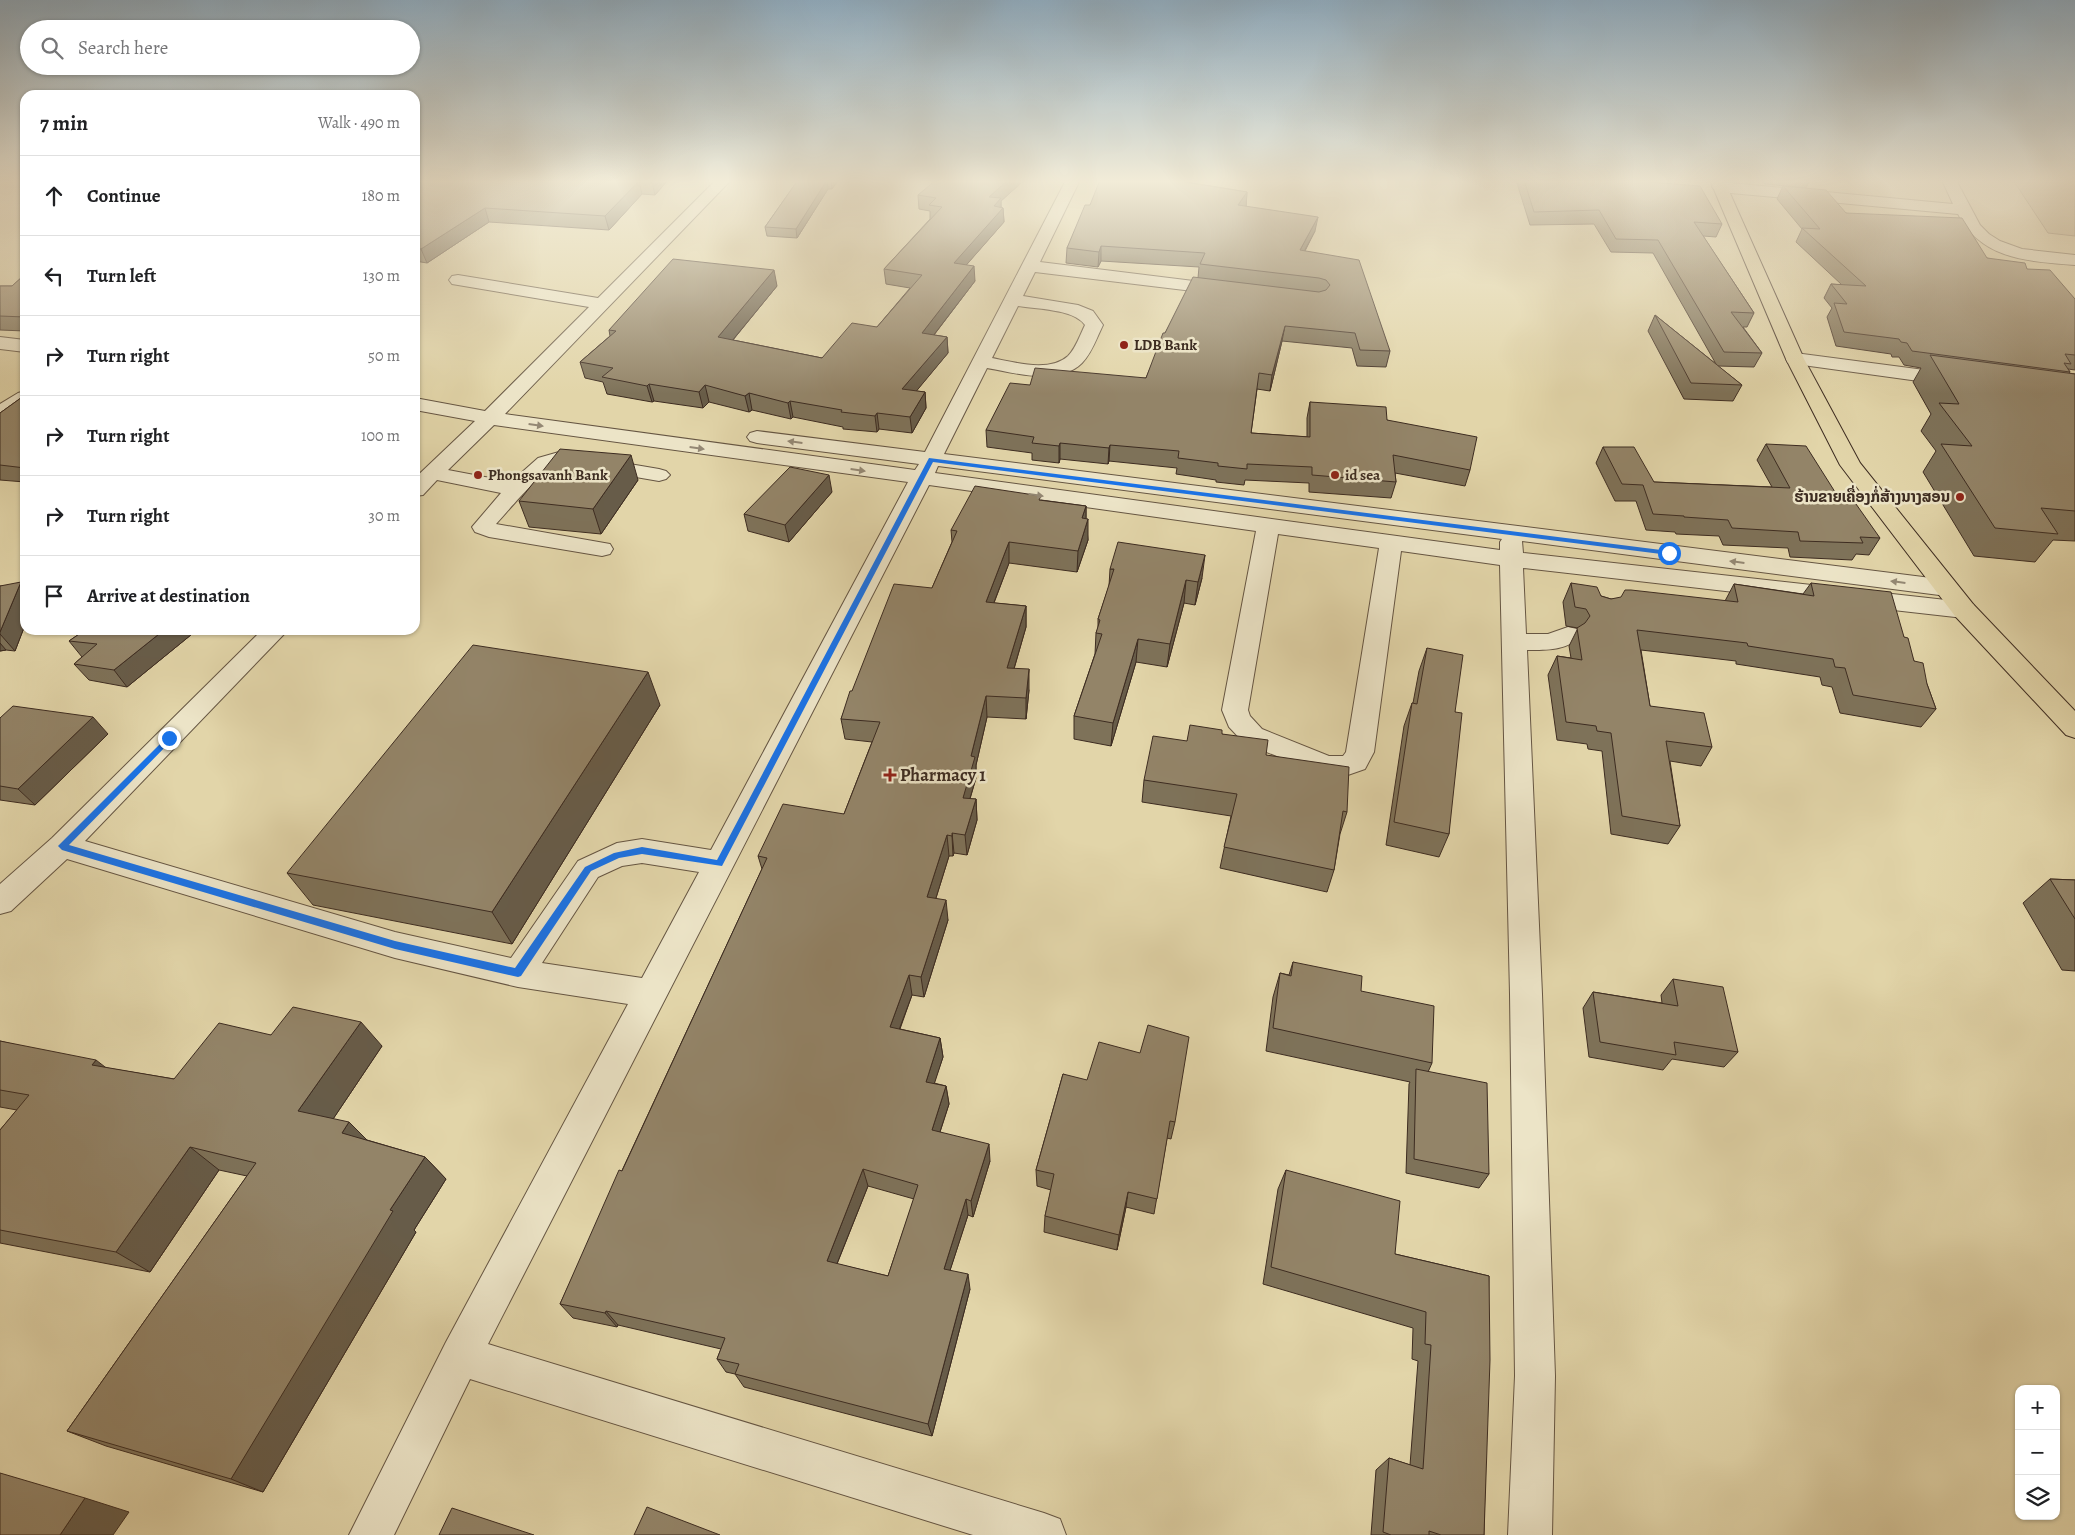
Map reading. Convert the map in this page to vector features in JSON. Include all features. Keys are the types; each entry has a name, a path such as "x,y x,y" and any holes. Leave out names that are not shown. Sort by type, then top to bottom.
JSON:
{"highway":[{"path":"1748,252 1795,359 1850,465 1964,610 2075,728"}],"street":[{"path":"420,485 654,252"},
{"path":"370,1535 460,1356 926,470 1036,252"},
{"path":"2016,252 2075,260"},
{"path":"1029,266 1247,292"},
{"path":"458,280 602,304"},
{"path":"981,361 1037,370 1058,368 1074,360 1094,325 1087,315 1072,309 1012,300"},
{"path":"0,343 20,345"},
{"path":"1795,359 1969,382"},
{"path":"0,413 20,400"},
{"path":"420,405 458,411 496,411 926,470 1511,546 1947,588"},
{"path":"602,549 489,530 483,527 516,490 545,462 559,458 659,475"},
{"path":"926,470 1268,526 1391,543 1511,546 1596,568 1964,610"},
{"path":"432,473 516,490"},
{"path":"1268,526 1235,710 1238,720 1253,736 1328,766 1345,766 1355,762 1360,752 1391,543"},
{"path":"1511,546 1526,994 1535,1376 1530,1535"},
{"path":"1596,568 1600,594"},
{"path":"0,902 62,846 271,635"},
{"path":"1514,642 1550,642 1568,635"},
{"path":"62,846 395,945 518,973 651,993"},
{"path":"518,973 588,869 617,855 642,850 719,864"},
{"path":"460,1356 1044,1535"}],"building":[{"path":"900,252 964,252 954,263 974,266 922,333 947,337 902,389 925,392 910,417 877,413 875,416 841,412 842,410 790,401 788,403 749,393 745,396 705,385 699,392 649,384 647,386 602,377 613,368 580,362 616,331 609,330 673,259 774,270 718,337 822,358 852,323 877,327 922,275 884,269"},
{"path":"1185,252 1310,252 1359,260 1390,351 1360,350 1355,333 1285,326 1272,375 1259,373 1251,433 1310,437 1310,402 1386,407 1387,420 1477,437 1470,470 1393,455 1396,482 1312,475 1312,467 1247,464 1247,469 1218,466 1218,463 1178,458 1179,451 1110,445 1109,448 1060,443 1059,446 1032,443 1034,437 986,430 1010,383 1030,385 1035,368 1146,378 1163,333 1165,333 1193,277 1319,292 1326,290 1330,285 1326,280 1319,278 1200,264 1205,253"},
{"path":"1665,252 1714,252 1754,313 1731,312 1762,353 1724,352"},
{"path":"1828,252 1983,252 1987,258 2025,263 2027,269 2050,270 2075,299 2075,355 2065,354 2071,364 2064,363 2070,372 1912,351 1907,343 1901,342 1899,339 1844,332 1834,303 1847,304 1831,284 1866,286"},
{"path":"20,279 20,317 0,316 0,286 12,286"},
{"path":"1655,315 1742,385 1691,383"},
{"path":"1930,355 2075,374 2075,511 2041,508 2058,534 1995,528 1941,444 1972,446 1939,403 1959,404"},
{"path":"20,399 20,467 0,465 0,413"},
{"path":"1766,444 1806,446 1842,503 1856,504 1880,538 1860,537 1863,543 1800,541 1798,532 1732,528 1728,520 1653,514 1643,485 1622,484 1603,447 1634,447 1654,482 1790,488"},
{"path":"560,449 631,455 593,509 519,501"},
{"path":"790,467 829,475 785,525 744,514"},
{"path":"975,486 1041,496 1039,500 1086,506 1082,518 1088,519 1078,551 1009,542 986,602 1026,606 1007,668 1029,669 1026,698 986,696 971,756 975,757 963,798 976,799 965,835 952,833 952,836 947,835 927,897 946,900 921,977 909,975 890,1027 940,1038 926,1082 946,1086 932,1130 989,1144 971,1201 966,1199 944,1269 968,1274 928,1424 735,1374 739,1364 717,1359 725,1338 606,1311 605,1313 560,1304 619,1170 622,1171 767,858 758,856 783,804 844,814 880,722 841,719 850,691 852,691 894,584 932,588 957,531 951,530","holes":["863,1169 918,1185 888,1276 827,1261"]},
{"path":"1118,542 1205,555 1198,582 1186,580 1170,644 1138,639 1113,723 1074,716 1102,634 1096,633 1100,620 1098,619 1114,569 1110,569"},
{"path":"20,582 0,632 0,586"},
{"path":"1571,583 1597,587 1601,596 1611,599 1621,597 1625,590 1631,590 1738,602 1734,584 1814,596 1811,583 1891,592 1904,637 1908,638 1914,661 1923,663 1927,684 1936,709 1853,695 1845,668 1835,667 1833,659 1748,646 1747,643 1637,630 1650,706 1704,713 1712,747 1666,741 1680,826 1622,816 1611,733 1597,731 1596,726 1566,722 1557,656 1582,660 1577,628 1585,623 1590,616 1586,609 1575,607"},
{"path":"78,635 158,635 114,670 74,664 97,644 69,641"},
{"path":"473,645 648,672 492,912 287,873"},
{"path":"1427,648 1463,655 1455,712 1462,713 1449,834 1394,822 1412,703 1417,704"},
{"path":"13,706 93,717 18,789 0,786 0,718"},
{"path":"1190,725 1222,730 1222,734 1268,740 1266,755 1349,767 1347,812 1343,811 1334,870 1224,847 1237,794 1144,780 1153,736 1187,741"},
{"path":"2050,879 2075,880 2075,919"},
{"path":"1293,962 1362,976 1361,991 1434,1006 1432,1063 1273,1028 1280,973 1291,976"},
{"path":"1673,979 1723,987 1738,1052 1674,1042 1676,1055 1600,1042 1593,992 1678,1006"},
{"path":"293,1007 361,1022 298,1111 349,1122 342,1133 425,1157 390,1210 393,1211 231,1479 67,1431 256,1163 190,1147 116,1252 0,1230 0,1130 29,1095 0,1090 0,1041 96,1060 92,1065 174,1079 219,1023 271,1035"},
{"path":"1148,1025 1189,1037 1175,1122 1170,1121 1157,1199 1128,1192 1119,1235 1045,1216 1054,1174 1036,1170 1063,1074 1087,1080 1099,1042 1140,1053"},
{"path":"1416,1069 1487,1083 1489,1174 1414,1159"},
{"path":"1286,1170 1400,1201 1395,1254 1489,1276 1490,1360 1484,1535 1441,1535 1429,1531 1429,1535 1391,1535 1383,1532 1389,1458 1423,1469 1431,1345 1425,1344 1426,1312 1271,1267"},
{"path":"0,1473 85,1498 60,1535 0,1535"},
{"path":"647,1507 720,1535 634,1535"},
{"path":"452,1508 534,1535 439,1535"}],"place":[{"name":"LDB Bank","path":"1124,345"},
{"name":"Phongsavanh Bank","path":"478,475"},
{"name":"id sea","path":"1335,475"},
{"name":"ຮ້ານຂາຍເຄື່ອງກໍ່ສ້າງນາງສອນ","path":"1960,497"},
{"name":"Pharmacy 1","path":"890,775"}],"route":[{"path":"169,738 62,846 395,945 518,973 588,869 617,855 642,850 719,864 931,460 1669,553"}]}
